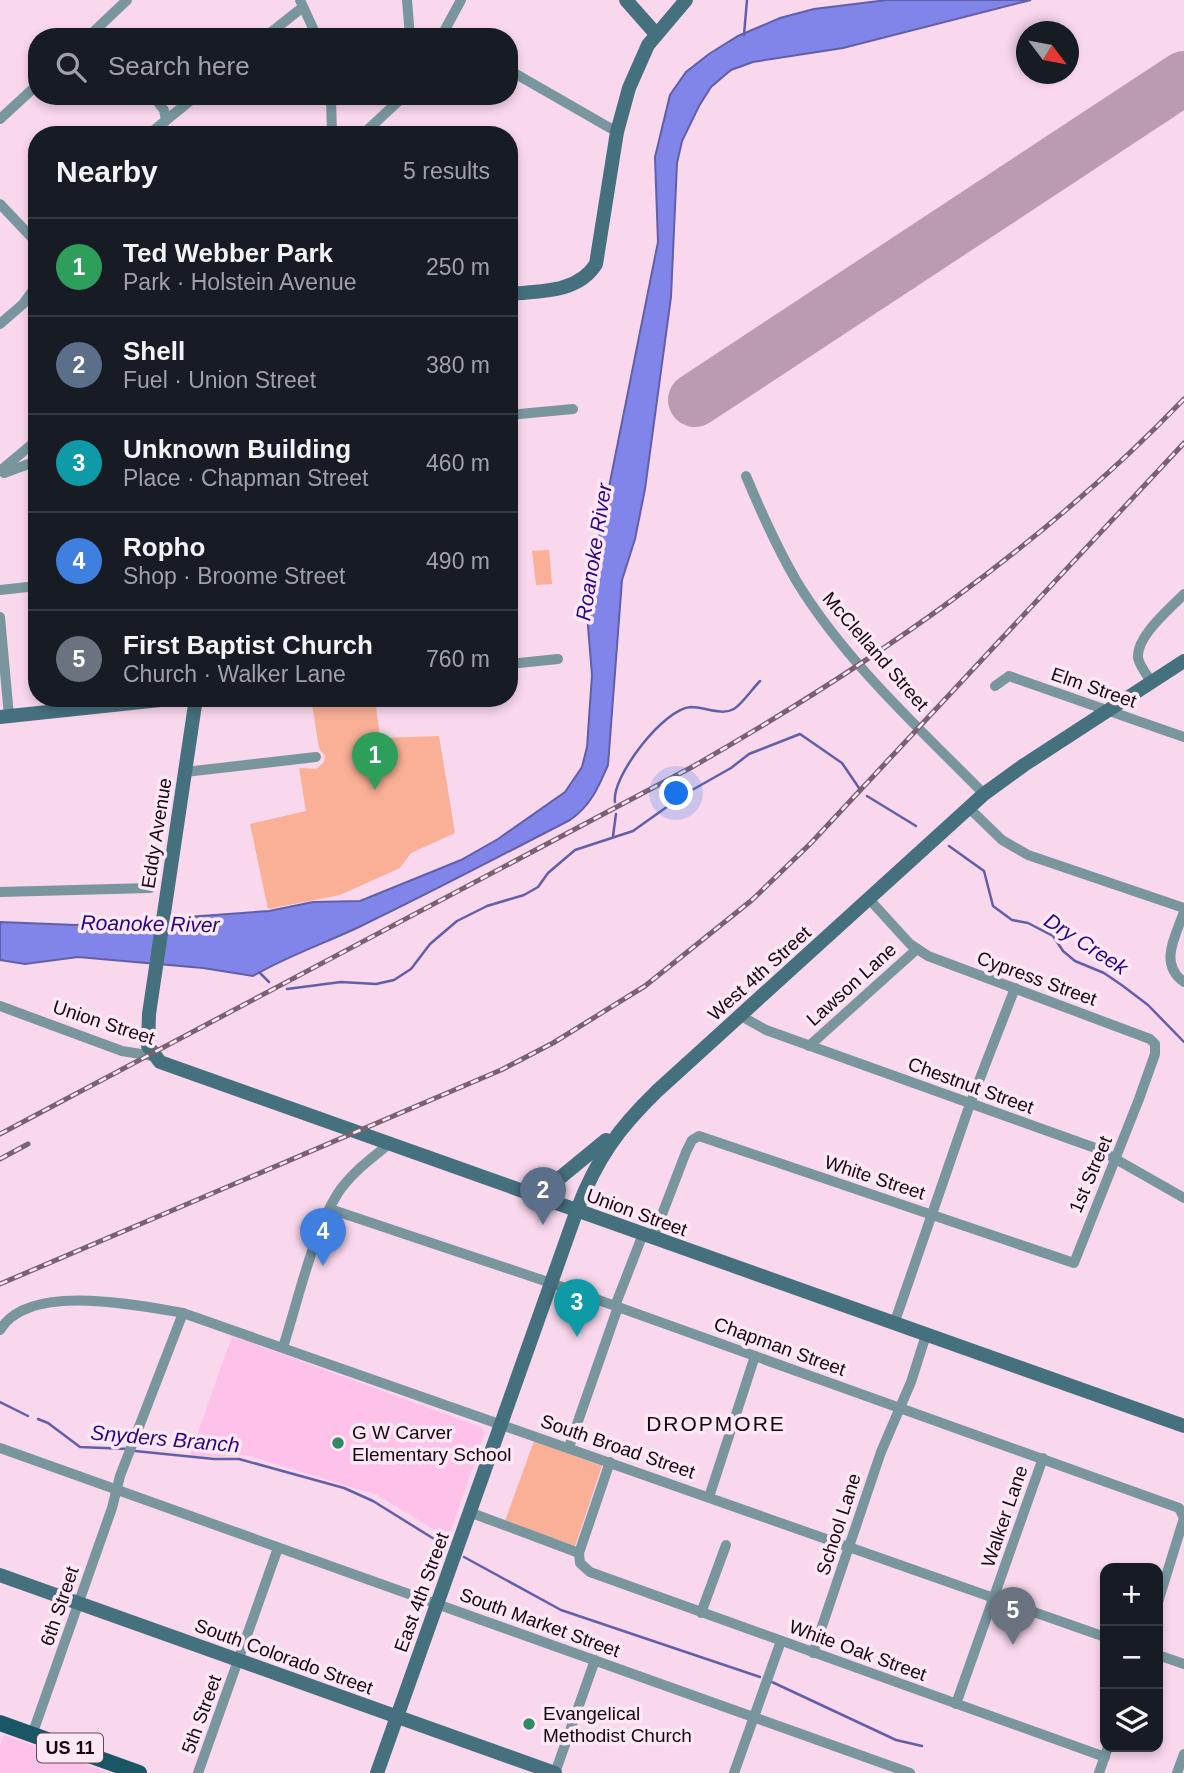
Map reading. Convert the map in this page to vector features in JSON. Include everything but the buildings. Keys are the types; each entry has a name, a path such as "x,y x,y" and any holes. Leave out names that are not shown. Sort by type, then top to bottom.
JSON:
{"main road":[{"name":"US 11","path":"0,1723 139,1773"}],"street":[{"path":"102,28 127,0"},
{"path":"407,0 409,28"},
{"path":"449,28 461,0"},
{"path":"626,0 656,33"},
{"path":"518,292 565,287 589,274 599,256 617,132 629,88 656,33 686,0"},
{"path":"275,28 301,3 313,28"},
{"path":"518,75 617,132"},
{"path":"0,119 28,93"},
{"path":"160,105 166,120"},
{"path":"159,126 185,105"},
{"path":"331,105 332,126"},
{"path":"372,126 394,105"},
{"path":"0,204 28,234"},
{"path":"0,324 28,297"},
{"path":"518,414 573,409"},
{"path":"0,473 28,448"},
{"path":"0,473 28,464"},
{"name":"McClelland Street","path":"747,476 769,532 814,606 878,684 984,794"},
{"path":"0,590 28,587"},
{"path":"1153,683 1139,661 1139,649 1153,628 1184,594"},
{"path":"0,617 5,716 92,707"},
{"path":"518,663 558,659"},
{"name":"West 4th Street","path":"501,1424 577,1210 597,1162 616,1133 984,794 1184,661"},
{"name":"Elm Street","path":"995,686 1009,676 1184,737"},
{"name":"Eddy Avenue","path":"153,1056 147,1038 155,965 195,707"},
{"path":"185,772 316,757"},
{"path":"969,808 1002,840 1022,852 1184,910 1169,958 1173,972 1184,982"},
{"path":"0,892 150,888"},
{"name":"Cypress Street","path":"869,899 917,949 939,960 1153,1041 1155,1054 1139,1099"},
{"name":"Lawson Lane","path":"809,1046 917,949"},
{"path":"894,1324 970,1104 1015,988"},
{"name":"Union Street","path":"0,1006 122,1051 153,1056 181,1072 524,1190 1184,1426"},
{"name":"Chestnut Street","path":"740,1016 766,1030 1115,1158 1184,1198"},
{"name":"1st Street","path":"1074,1263 1139,1099"},
{"path":"524,1190 550,1186 616,1133"},
{"name":"White Street","path":"569,1447 617,1306 692,1140 702,1137 866,1195 933,1214 1074,1263"},
{"path":"283,1346 330,1209 344,1185 389,1144"},
{"name":"Chapman Street","path":"330,1209 617,1306 1179,1508 1184,1514 1163,1586"},
{"name":"South Broad Street","path":"0,1330 14,1313 44,1302 117,1304 183,1313 1100,1635"},
{"name":"6th Street","path":"32,1735 113,1508 116,1489 183,1313"},
{"name":"School Lane","path":"813,1653 926,1335"},
{"path":"709,1497 755,1356"},
{"name":"East 4th Street","path":"377,1773 501,1424"},
{"name":"South Market Street","path":"0,1448 910,1773"},
{"name":"Walker Lane","path":"956,1704 1043,1458"},
{"path":"469,1512 579,1553 610,1462"},
{"path":"701,1613 726,1545"},
{"name":"5th Street","path":"198,1773 278,1548"},
{"name":"White Oak Street","path":"579,1553 582,1566 599,1576 956,1704 1100,1750"},
{"name":"South Colorado Street","path":"0,1575 555,1773"},
{"path":"734,1773 781,1641"},
{"path":"1163,1657 1184,1664"},
{"path":"555,1773 595,1660"},
{"path":"1099,1773 1107,1752"},
{"path":"1177,1773 1184,1754"}],"shaded area":[{"path":"549,550 552,584 536,585 532,551"},
{"path":"312,707 376,707 380,738 439,736 455,833 411,853 400,868 340,895 268,909 250,824 306,811 299,768 316,769 324,762 325,756 319,748"},
{"name":"G W Carver Elementary School","path":"232,1336 481,1427 485,1432 448,1538 377,1495 246,1455 189,1458"},
{"path":"534,1441 602,1466 575,1546 505,1521"},
{"path":"4,1735 110,1773 0,1773 0,1745"}],"water":[{"name":"Roanoke River","path":"887,0 1031,0 843,48 753,62 731,70 711,87 699,106 682,141 677,163 671,297 645,489 635,539 622,580 608,765 589,802 570,820 439,888 253,976 203,968 78,957 25,964 0,960 0,922 76,925 269,911 313,902 360,901 461,860 498,839 565,792 582,767 587,747 592,675 586,602 658,242 655,157 670,95 686,72 738,36 780,18 814,9"}],"waterway":[{"path":"744,35 747,0"},
{"path":"615,802 621,777 630,761 667,719 680,710 691,707 718,711 734,709 760,681"},
{"name":"Dry Creek","path":"287,989 341,982 376,984 394,980 411,969 430,944 457,921 487,906 524,895 538,887 548,873 575,850 633,831 749,754 800,734 842,763 859,788"},
{"name":"Dry Creek","path":"867,796 916,826"},
{"path":"613,836 616,814"},
{"name":"Dry Creek","path":"949,846 984,871 993,906 1012,920 1028,923 1053,936 1063,951 1075,961 1104,973 1148,1005 1184,1042"},
{"name":"Dry Creek","path":"259,972 269,982"},
{"name":"Snyders Branch","path":"0,1402 28,1416"},
{"name":"Snyders Branch","path":"38,1419 48,1423 80,1447 128,1449"},
{"name":"Snyders Branch","path":"135,1451 239,1459 344,1488 373,1501 447,1547"},
{"name":"Snyders Branch","path":"464,1557 561,1610 760,1677"},
{"name":"Snyders Branch","path":"772,1682 896,1740 922,1746"}],"runway":[{"path":"695,400 1184,78"}],"railway":[{"path":"0,1134 692,767 758,728 888,645 1012,554 1072,505 1184,399"},
{"path":"0,1284 501,1070 553,1043 645,986 752,900 811,843 1184,443"},
{"path":"0,1159 28,1144"}],"place":[{"name":"Ted Webber Park","path":"375,790"},
{"name":"Shell","path":"543,1225"},
{"name":"Ropho","path":"323,1266"},
{"name":"Unknown Building","path":"577,1337"},
{"name":"G W Carver Elementary School","path":"338,1443"},
{"name":"First Baptist Church","path":"1013,1645"},
{"name":"Evangelical Methodist Church","path":"529,1724"}],"district":[{"name":"DROPMORE","path":"716,1424"}]}
